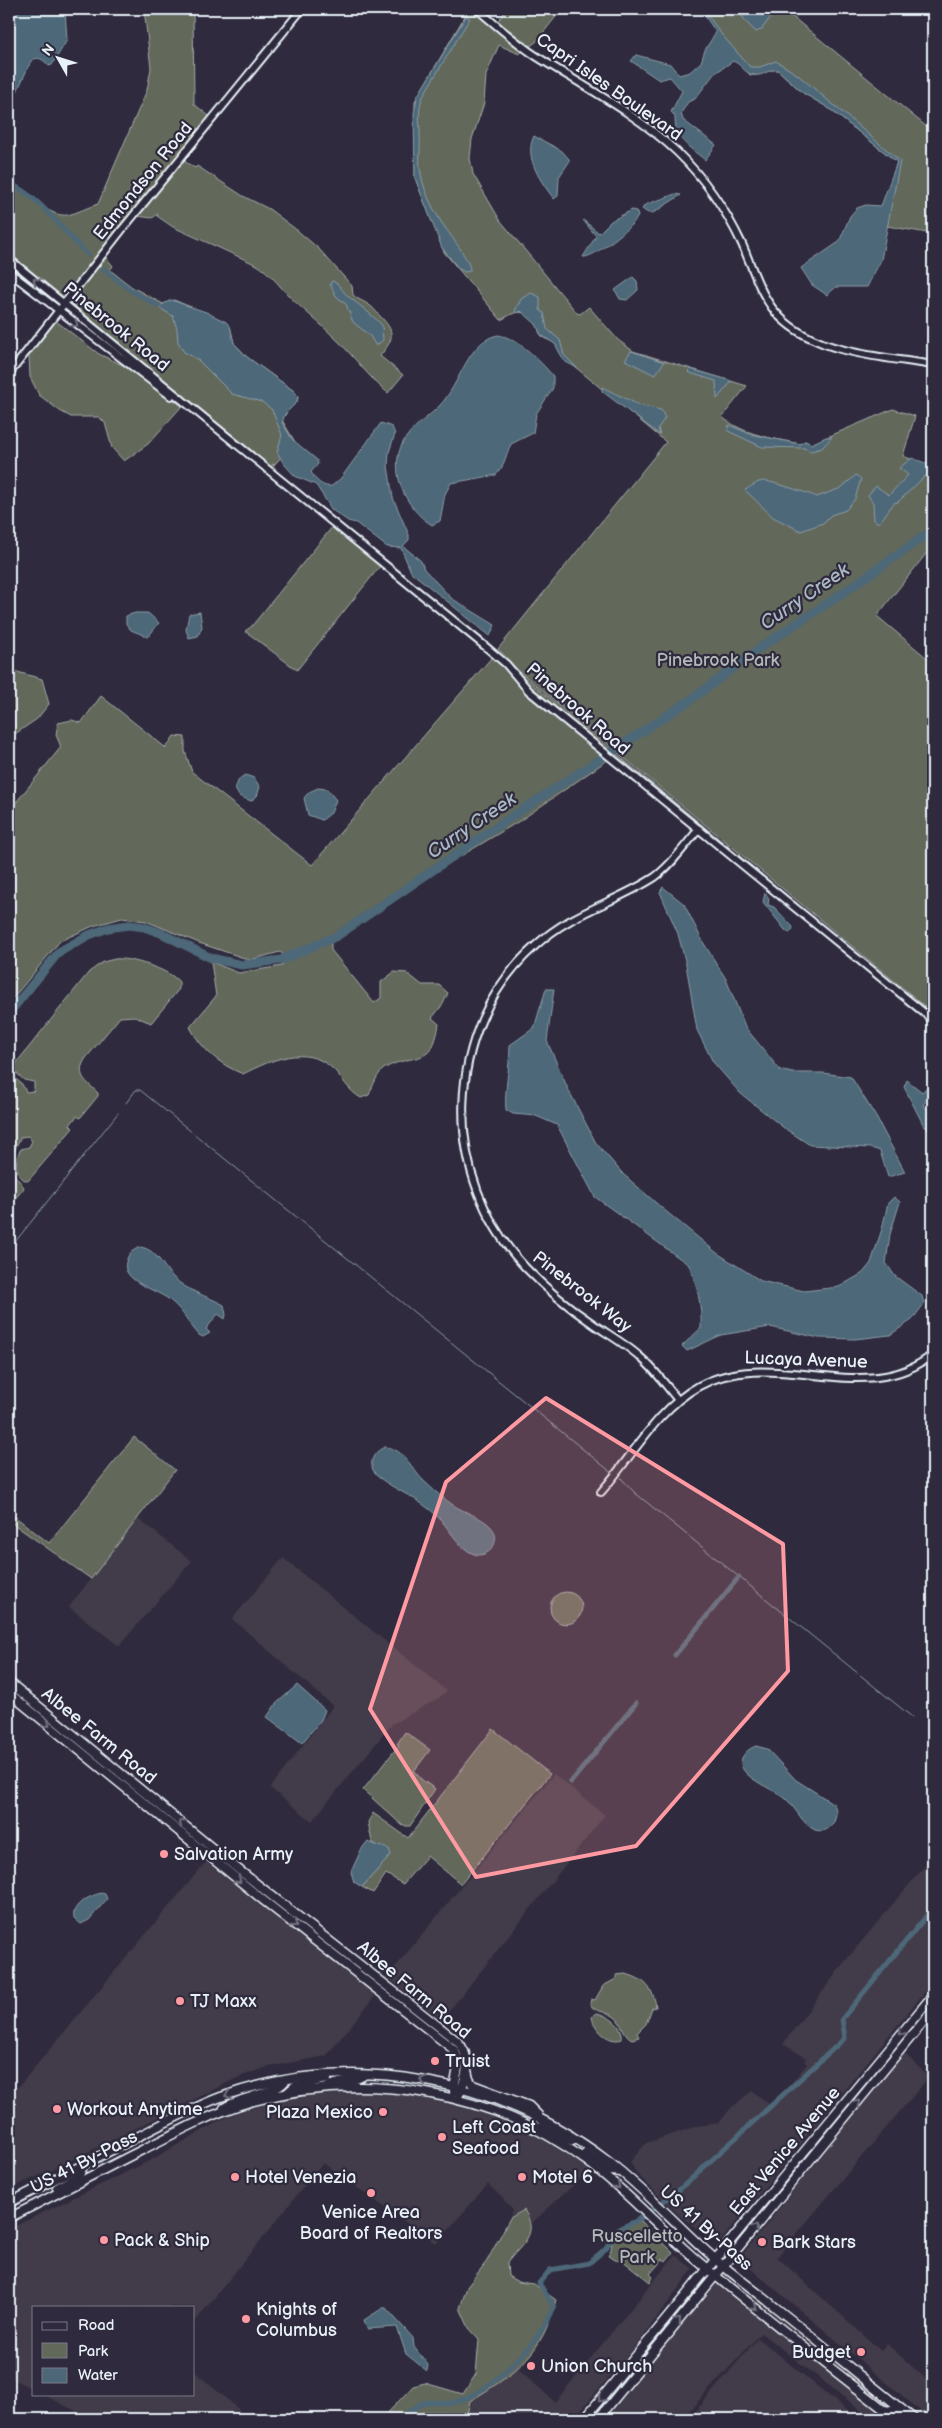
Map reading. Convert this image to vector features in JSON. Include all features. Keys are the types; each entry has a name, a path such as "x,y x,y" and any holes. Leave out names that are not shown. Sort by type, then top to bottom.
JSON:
{"main road":[{"name":"Albee Farm Road","path":"9,1682 282,1904 413,2006 461,2046 466,2056 467,2068 458,2088"},
{"name":"Albee Farm Road","path":"9,1693 263,1900 408,2012 456,2052 459,2063 456,2098"},
{"path":"158,1815 164,1808"},
{"name":"East Venice Avenue","path":"584,2419 933,1995"},
{"path":"408,2012 413,2006"},
{"name":"East Venice Avenue","path":"598,2419 933,2010"},
{"path":"467,2068 469,2079 474,2085 529,2106 543,2120"},
{"path":"324,2089 340,2081 359,2079 364,2074"},
{"name":"US 41 By-Pass","path":"9,2203 221,2097 285,2081 364,2074 420,2079 458,2088 500,2100 543,2120 581,2142 621,2172 715,2259 914,2419"},
{"path":"287,2093 295,2086 339,2075"},
{"path":"212,2116 234,2102 277,2088 285,2081"},
{"name":"US 41 By-Pass","path":"9,2218 171,2135 212,2116 249,2103 287,2093 324,2089 393,2088 456,2098 498,2112 532,2128 569,2149 595,2167 716,2276 896,2419"},
{"path":"166,2123 171,2135"},
{"path":"532,2128 543,2127 567,2140 581,2142"},
{"path":"569,2149 581,2151 610,2170 621,2172"},
{"path":"44,2200 58,2188 79,2175 84,2164"},
{"path":"885,2411 892,2410 905,2419"}],"street":[{"name":"Edmondson Road","path":"9,374 64,303 302,9"},
{"name":"Capri Isles Boulevard","path":"477,9 529,51 652,130 683,158 717,200 741,244 760,291 789,324 806,336 829,345 933,365"},
{"name":"Pinebrook Road","path":"9,259 490,650 506,664 526,688 933,1020"},
{"name":"Pinebrook Road","path":"9,272 169,395 205,419"},
{"name":"Pinebrook Way","path":"678,1400 643,1360 582,1316 544,1285 524,1267 505,1243 482,1204 470,1170 463,1133 463,1095 467,1063 480,1024 496,992 524,957 564,923 655,876 699,829"},
{"name":"Lucaya Avenue","path":"601,1492 678,1400 706,1383 742,1372 770,1371 873,1378 890,1376 910,1369 933,1354"}],"highlighted area":[{"path":"546,1398 783,1544 788,1671 636,1846 476,1877 370,1709 446,1482"}],"shaded area":[{"path":"137,1518 192,1561 119,1646 69,1607"},
{"path":"283,1558 447,1691 439,1698 392,1724 312,1821 270,1788 333,1706 232,1619"},
{"path":"554,1774 605,1815 442,2020 387,1977"},
{"path":"933,1856 933,1982 718,2244 681,2217 637,2174 630,2162 646,2143 697,2126 719,2123 731,2108 752,2091 772,2106 807,2064 804,2061 806,2058 783,2044 846,1960"},
{"path":"206,1862 376,1995 326,2056 268,2067 239,2077 50,2171 9,2189 9,2098"},
{"path":"903,2052 929,2077 777,2257 881,2351 887,2344 933,2385 933,2419 930,2419 739,2259"},
{"path":"358,2092 435,2097 490,2112 540,2134 568,2152 589,2171 532,2223 524,2210 510,2218 513,2209 488,2184 436,2244 323,2163 195,2322 195,2306 32,2306 32,2389 9,2377 9,2229 149,2161 230,2115 288,2096"},
{"path":"675,2255 693,2269 632,2351 573,2419 466,2419 470,2401 517,2368 555,2402"},
{"path":"727,2272 891,2407 886,2408 722,2278"},
{"path":"719,2281 892,2419 872,2419 761,2333 682,2419 602,2419"},
{"path":"758,2338 834,2400 859,2419 689,2419"},
{"path":"195,2372 250,2419 92,2419 46,2396 195,2396"}],"green space":[{"path":"144,9 193,9 194,104 209,116 208,120 64,298 9,254 9,183 45,208 60,215 68,215 98,204 147,90 151,68"},
{"name":"Pinebrook Park","path":"469,9 472,11 473,9 494,26 507,9 562,9 536,42 519,54 499,45 486,75 484,103 472,139 470,158 473,174 500,220 577,313 580,314 589,307 618,340 633,351 747,386 722,417 749,432 800,444 805,441 811,444 893,409 915,416 903,456 933,468 933,545 877,616 933,663 933,1013 519,671 498,649 666,442 566,360 554,343 542,336 537,325 527,315 520,312 501,320 444,252 415,178 415,101"},
{"path":"700,9 783,9 933,132 933,234 887,226 885,199 897,162 827,107 803,93 778,70 750,75"},
{"path":"202,136 184,161 195,168 197,166 243,196 269,209 298,231 319,249 352,286 353,295 372,307 389,327 391,331 390,340 380,356 403,375 388,393 335,338 293,300 262,268 173,227 157,216 158,214 152,218 137,216"},
{"path":"105,256 113,266 110,270 132,287 163,304 174,300 226,322 230,326 234,343 247,357 294,391 298,397 297,402 282,420 295,442 274,465 272,464 276,469 274,472 69,301"},
{"path":"56,321 99,354 129,368 182,406 148,444 124,461 112,448 105,423 99,417 71,417 60,411 39,395 30,377 29,355"},
{"path":"333,526 381,565 297,670 245,631 251,627"},
{"path":"497,651 518,672 899,988 616,755 613,756 527,686"},
{"path":"493,656 524,689 609,759 521,820 436,871 331,943 331,950 374,1003 381,998 381,982 394,972 407,973 422,985 439,985 448,993 443,1004 432,1018 439,1024 432,1047 421,1056 396,1063 382,1070 377,1076 369,1095 361,1098 356,1095 332,1068 322,1061 311,1057 299,1056 276,1060 243,1074 219,1061 194,1035 190,1027 216,996 211,962 239,973 282,966 287,958 280,952 250,960 199,943 146,921 122,918 93,926 60,941 9,1003 9,811 61,747 56,735 58,723 72,720 81,723 101,696 166,748 174,736 185,737 185,751 192,772 312,865"},
{"path":"14,671 42,679 49,704 37,719 9,738 9,672"},
{"path":"115,959 130,960 149,965 168,973 179,982 179,989 151,1023 134,1016 120,1017 86,1058 81,1069 83,1078 98,1093 98,1096 80,1118 77,1116 70,1125 73,1128 28,1181 20,1176 16,1163 21,1149 29,1147 32,1141 28,1136 21,1137 14,1152 12,1167 13,1172 24,1188 9,1206 9,1074 22,1084 26,1092 34,1091 34,1082 24,1080 13,1070 13,1067 89,972 103,962"},
{"path":"134,1437 175,1470 91,1579 9,1521 9,1512 49,1543"},
{"path":"566,1592 572,1593 577,1597 581,1602 581,1614 577,1619 572,1623 566,1624 560,1623 555,1619 551,1614 550,1608 551,1602 555,1597 560,1593"},
{"path":"493,1729 550,1774 461,1884 427,1856 403,1884 386,1874 373,1893 362,1887 391,1855 372,1842 368,1822 373,1813 408,1838"},
{"path":"405,1732 430,1750 414,1771 422,1780 435,1789 410,1826 403,1826 363,1790 399,1745 397,1744"},
{"path":"625,1974 638,1978 647,1985 653,1995 656,2007 652,2008 646,2024 637,2033 639,2037 632,2039 627,2035 615,2017 594,2009 590,2004 591,1999 595,2000 603,1986 616,1979 616,1975"},
{"path":"597,2013 615,2022 621,2030 622,2039 612,2039 599,2031 592,2017"},
{"path":"524,2210 530,2226 530,2232 523,2244 507,2263 508,2276 518,2282 534,2284 556,2300 550,2319 535,2349 514,2371 470,2401 466,2419 455,2419 448,2412 425,2412 406,2419 382,2419 413,2386 425,2383 463,2394 476,2374 479,2339 469,2328 460,2308 467,2287 487,2261 510,2218"},
{"name":"Ruscelletto Park","path":"640,2221 673,2252 666,2261 663,2259 650,2274 653,2277 650,2282 622,2260 619,2261 608,2255 615,2232"}],"water":[{"path":"21,9 65,9 67,40 52,65 49,66 38,58 31,61 9,109 9,23"},
{"path":"700,9 703,9 722,35 750,67 760,67 776,61 798,75 900,161 881,260 867,287 836,287 827,295 812,285 801,268 839,242 850,216 857,208 866,205 881,206 897,162 827,107 803,93 778,70 754,75 748,73 733,61 714,74 695,99 688,102 681,113 683,120 716,145 705,160 683,141 677,131 675,116 671,112 682,91 670,77 659,80 631,61 636,55 670,64 679,75 690,72 701,62 705,50 716,32"},
{"path":"739,9 777,9 761,30 756,32 745,21"},
{"path":"466,16 470,18 424,94 419,114 422,181 434,210 468,262 470,271 465,272 459,269 442,248 415,178 414,113 417,97"},
{"path":"534,136 562,151 569,159 559,177 558,196 554,199 539,178 532,161 531,144"},
{"path":"675,194 681,195 653,213 648,213 642,209 645,205"},
{"path":"632,210 636,211 638,216 630,226 595,253 583,257 596,236 583,220 599,233 611,221"},
{"path":"633,277 637,281 638,290 627,300 620,299 615,290"},
{"path":"332,281 382,325 383,340 376,346 370,336 353,322 346,304 336,296 330,284"},
{"path":"531,293 540,297 540,310 544,313 547,329 560,340 564,355 577,368 564,361 555,344 541,335 536,324 521,311 517,313 515,311 521,299"},
{"path":"171,300 206,312 226,322 230,326 234,343 247,357 294,391 298,397 297,402 285,414 282,423 293,440 317,460 318,464 311,472 322,485 332,486 341,478 381,423 392,427 395,434 389,452 388,466 393,498 409,535 409,540 403,546 421,561 424,569 451,598 495,625 490,636 411,572 401,548 387,547 356,523 348,521 332,510 316,485 295,476 284,464 277,452 282,435 272,410 262,402 232,394 197,359 184,352 178,342 173,316 158,307"},
{"path":"498,335 521,345 535,357 553,376 553,388 536,414 533,433 511,444 502,467 496,475 451,483 445,494 440,521 432,525 414,509 401,487 397,462 400,450 405,439 415,427 443,401 474,351 489,338"},
{"path":"631,351 664,362 655,375 625,360"},
{"path":"690,369 731,382 717,399 716,381 690,373 688,371"},
{"path":"602,387 639,405 661,410 665,418 658,428 660,435 602,391"},
{"path":"729,425 750,434 800,444 805,441 811,444 826,437 832,437 822,448 811,451 804,448 762,447 728,431"},
{"path":"912,458 933,466 933,478 925,476 898,502 894,503 879,523 874,520 873,503 868,495 876,486 889,495 908,475 899,468"},
{"path":"856,475 861,479 855,499 846,510 831,515 823,523 801,531 773,517 745,490 756,483 764,481 817,497 841,488"},
{"path":"200,612 202,627 198,636 189,638 186,630 189,614"},
{"path":"135,613 148,613 159,623 148,637 131,630 126,624 126,616"},
{"path":"245,775 254,778 260,787 257,796 251,801 239,796 235,789 239,779"},
{"path":"318,788 327,789 336,800 331,813 322,820 308,815 304,798 309,792"},
{"path":"663,887 684,904 703,942 726,979 745,1027 780,1070 792,1073 823,1073 851,1077 876,1117 905,1172 888,1177 880,1151 871,1148 810,1145 784,1128 740,1093 713,1062 697,1030 686,964 678,934 660,892"},
{"path":"765,893 769,898 768,905 774,907 793,927 789,933 763,902"},
{"path":"546,989 554,989 547,1041 568,1089 596,1143 623,1174 717,1253 761,1281 804,1291 839,1287 863,1273 871,1263 888,1203 894,1197 900,1202 890,1234 886,1263 895,1276 922,1296 924,1304 912,1320 890,1335 855,1339 819,1338 770,1327 721,1335 687,1351 682,1346 701,1328 701,1311 698,1295 689,1265 595,1197 557,1125 536,1116 513,1114 506,1110 510,1045 534,1028"},
{"path":"907,1080 922,1092 933,1081 933,1092 923,1105 933,1115 933,1128 931,1131 924,1126 904,1087"},
{"path":"141,1247 151,1251 172,1276 184,1286 224,1305 225,1319 218,1314 206,1329 210,1333 203,1337 199,1335 179,1309 166,1297 133,1279 128,1274 126,1267 127,1259 132,1251"},
{"path":"385,1447 392,1448 403,1455 424,1481 446,1500 488,1524 495,1533 496,1538 492,1548 485,1554 479,1555 469,1551 463,1547 441,1520 430,1510 377,1476 372,1468 372,1459 377,1452"},
{"path":"297,1685 325,1710 321,1720 302,1743 267,1717 276,1704"},
{"path":"756,1746 767,1749 796,1780 834,1804 836,1814 830,1827 821,1831 811,1828 786,1799 757,1782 744,1771 741,1765 742,1758 748,1750"},
{"path":"367,1842 389,1849 391,1855 362,1887 354,1882 351,1872 361,1850"},
{"path":"101,1893 105,1894 107,1899 89,1920 81,1924 74,1918 75,1909 82,1901"},
{"path":"386,2308 413,2338 414,2347 428,2365 427,2371 406,2354 397,2327 367,2329 364,2320"}],"waterway":[{"path":"9,183 21,189 42,206 88,255"},
{"path":"102,268 132,291 159,306"},
{"name":"Curry Creek","path":"9,1013 59,952 89,935 108,928 129,925 144,927 161,933 211,958 242,965 281,960 337,936 487,833 692,699 764,645 933,530"},
{"path":"126,1103 136,1090 140,1090 611,1472"},
{"path":"11,1247 118,1113"},
{"path":"621,1478 634,1492 912,1717"},
{"path":"675,1655 739,1577"},
{"path":"571,1782 636,1703"},
{"path":"399,2419 417,2406 425,2403 453,2403 471,2396 514,2364 538,2335 554,2307 539,2283 550,2270 589,2263 605,2249 620,2228 636,2221 679,2190 845,2038 842,2019 933,1908"}],"place":[{"name":"Salvation Army","path":"164,1854"},
{"name":"TJ Maxx","path":"180,2001"},
{"name":"Truist","path":"435,2061"},
{"name":"Workout Anytime","path":"57,2109"},
{"name":"Plaza Mexico","path":"383,2112"},
{"name":"Left Coast Seafood","path":"442,2137"},
{"name":"Hotel Venezia","path":"235,2177"},
{"name":"Motel 6","path":"522,2177"},
{"name":"Venice Area Board of Realtors","path":"371,2193"},
{"name":"Pack & Ship","path":"104,2240"},
{"name":"Bark Stars","path":"762,2242"},
{"name":"Knights of Columbus","path":"246,2319"},
{"name":"Budget","path":"861,2352"},
{"name":"Union Church","path":"531,2366"}]}
